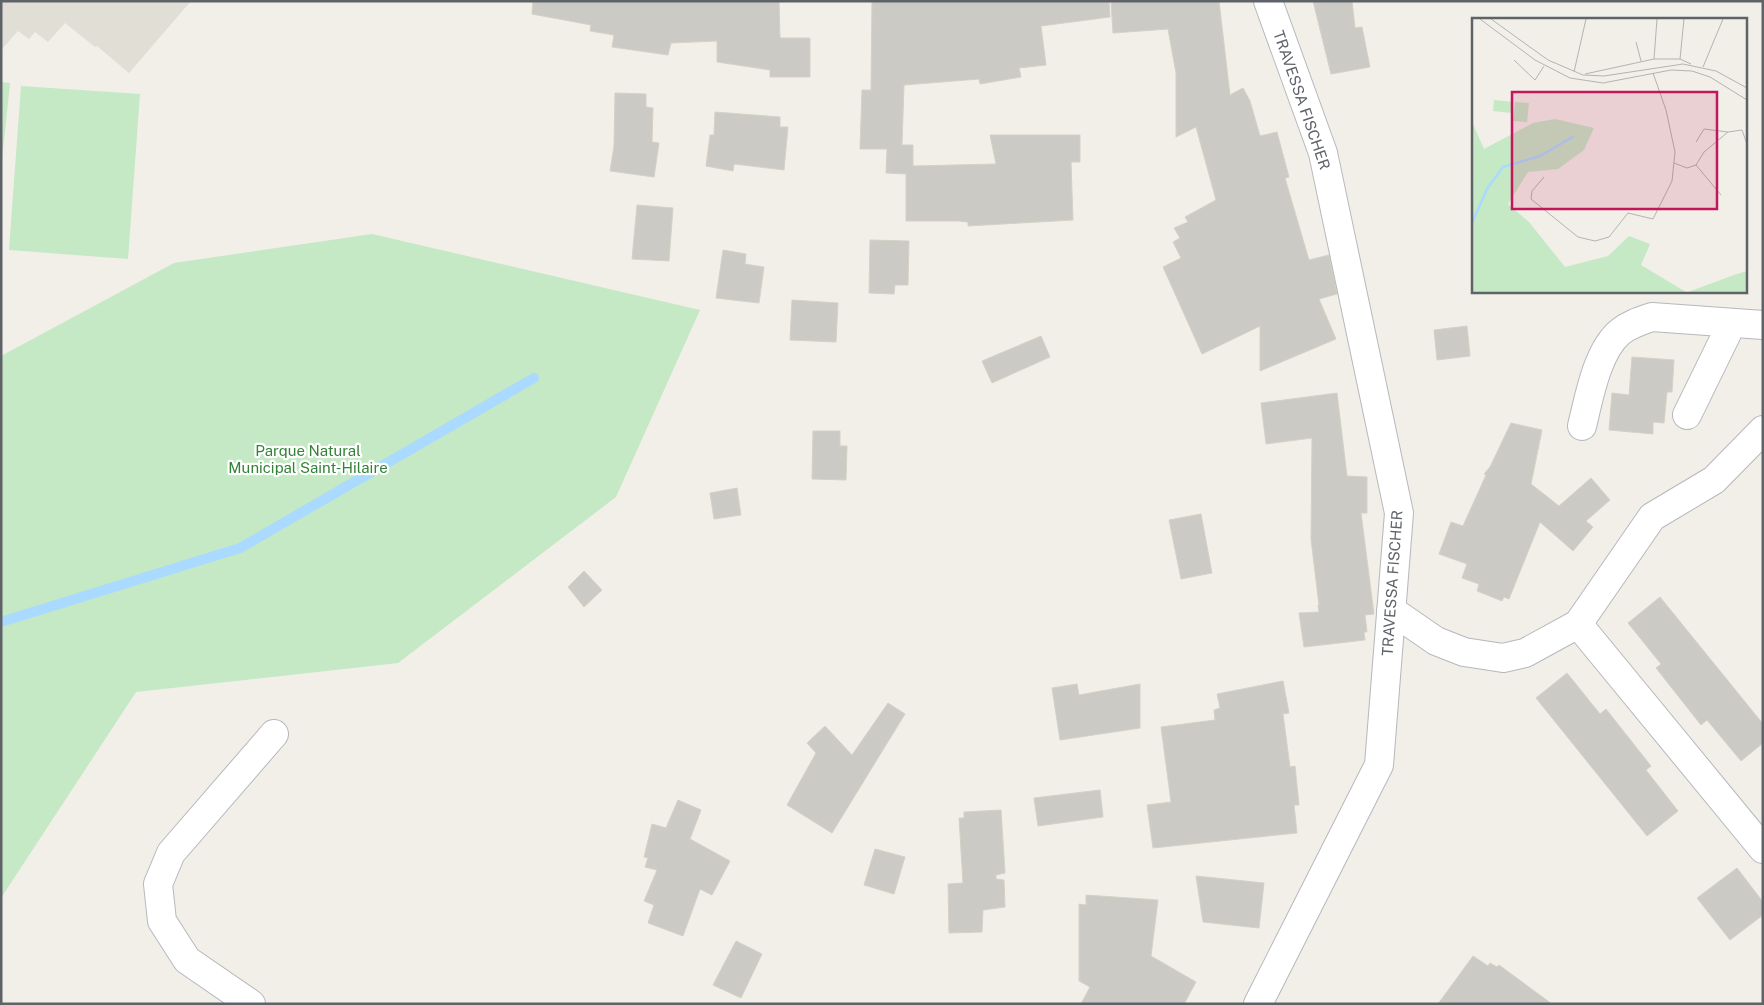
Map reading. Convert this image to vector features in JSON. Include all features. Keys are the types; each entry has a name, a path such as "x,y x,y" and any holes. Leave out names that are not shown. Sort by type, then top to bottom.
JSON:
{"street":[{"name":"TRAVESSA FISCHER","path":"1258,1004 1379,765 1399,512 1323,153 1268,1"},
{"path":"1582,426 1592,388 1604,354 1618,333 1634,322 1652,317 1763,325"},
{"path":"1687,415 1732,323"},
{"path":"1391,610 1436,641 1464,652 1503,658 1525,653 1578,624 1652,517 1714,480 1763,430"},
{"path":"1578,624 1763,849"},
{"path":"251,1004 187,960 162,921 158,884 171,853 274,734"}],"shaded area":[{"path":"1,1 191,1 129,73 97,46 95,47 65,23 48,42 35,32 29,39 18,31 1,50"}],"green space":[{"path":"1,82 10,83 1,169"},
{"path":"21,86 140,94 128,259 9,250"},
{"name":"Parque Natural Municipal Saint-Hilaire","path":"372,234 700,310 616,497 398,663 136,692 1,898 1,356 174,263"}],"building":[{"path":"533,1 779,1 780,38 810,38 810,77 770,77 770,70 717,62 717,41 671,43 668,55 612,47 614,35 590,31 591,25 532,14"},
{"path":"872,1 1109,1 1110,17 1041,26 1046,65 1019,68 1021,77 980,84 979,79 904,85 902,145 913,145 913,166 996,164 990,135 1080,135 1080,162 1071,162 1073,220 968,226 968,222 958,221 906,221 906,174 886,173 887,149 860,149 862,90 871,90"},
{"path":"1111,1 1219,1 1230,95 1243,88 1250,101 1260,136 1277,132 1289,177 1285,178 1309,260 1329,255 1337,294 1319,299 1336,339 1260,371 1260,326 1202,354 1163,267 1181,258 1173,242 1180,238 1174,228 1188,222 1185,217 1216,200 1196,127 1176,137 1176,73 1168,29 1113,33"},
{"path":"1313,1 1352,1 1355,28 1362,27 1370,67 1331,74"},
{"path":"615,93 646,94 646,107 653,108 652,142 659,143 654,177 610,171 614,146"},
{"path":"715,112 780,117 780,127 788,127 784,170 734,164 733,171 706,166 710,135 714,135"},
{"path":"637,205 673,208 669,261 632,259"},
{"path":"870,240 909,241 908,285 895,285 894,294 869,293"},
{"path":"723,250 746,254 745,264 764,267 759,303 716,298"},
{"path":"792,300 838,303 836,342 790,340"},
{"path":"1467,326 1470,356 1437,360 1434,330"},
{"path":"1041,336 1050,357 992,383 982,361"},
{"path":"1632,357 1674,360 1672,392 1667,392 1664,423 1653,422 1653,434 1609,430 1612,393 1629,395"},
{"path":"1337,393 1347,476 1367,477 1367,513 1361,513 1374,614 1365,615 1367,632 1364,632 1365,640 1304,647 1299,613 1319,612 1311,539 1312,438 1266,444 1261,403"},
{"path":"1511,423 1542,430 1531,484 1559,506 1591,478 1610,500 1586,521 1593,527 1573,551 1540,522 1509,599 1504,597 1502,601 1477,591 1479,584 1462,578 1467,564 1439,554 1451,522 1463,526 1486,475 1484,474 1490,467"},
{"path":"813,431 840,431 840,446 847,446 846,480 812,479"},
{"path":"737,488 741,515 714,519 710,493"},
{"path":"1201,514 1212,573 1181,579 1169,520"},
{"path":"584,571 602,590 584,607 568,587"},
{"path":"1660,597 1763,724 1763,743 1741,761 1707,720 1701,725 1656,668 1661,664 1628,623"},
{"path":"1567,673 1600,714 1606,709 1651,766 1646,770 1678,811 1647,836 1536,698"},
{"path":"1283,681 1289,713 1283,714 1290,767 1295,766 1299,805 1294,805 1297,833 1153,848 1147,805 1171,802 1161,727 1215,720 1214,710 1220,708 1217,694"},
{"path":"1077,684 1079,695 1140,684 1140,728 1060,740 1052,688"},
{"path":"888,703 905,714 832,833 787,805 816,753 807,743 825,726 852,755"},
{"path":"1100,790 1103,817 1038,826 1034,798"},
{"path":"678,800 701,810 690,839 730,861 712,895 700,889 683,936 648,923 654,905 644,901 657,870 645,867 648,858 644,857 652,824 666,828"},
{"path":"1001,810 1005,873 996,875 996,879 1004,880 1005,907 983,910 982,932 949,933 948,884 963,883 959,818 964,818 964,812"},
{"path":"875,849 905,857 894,894 864,885"},
{"path":"1737,868 1763,902 1763,915 1730,940 1697,898"},
{"path":"1196,876 1264,883 1259,928 1203,922"},
{"path":"1086,895 1158,900 1151,956 1196,982 1184,1004 1081,1004 1090,987 1079,981 1079,904 1086,905"},
{"path":"736,941 762,954 741,998 713,985"},
{"path":"1473,956 1488,966 1490,963 1497,967 1499,965 1552,1004 1438,1004"}],"waterway":[{"path":"1,622 240,548 534,378"}]}
